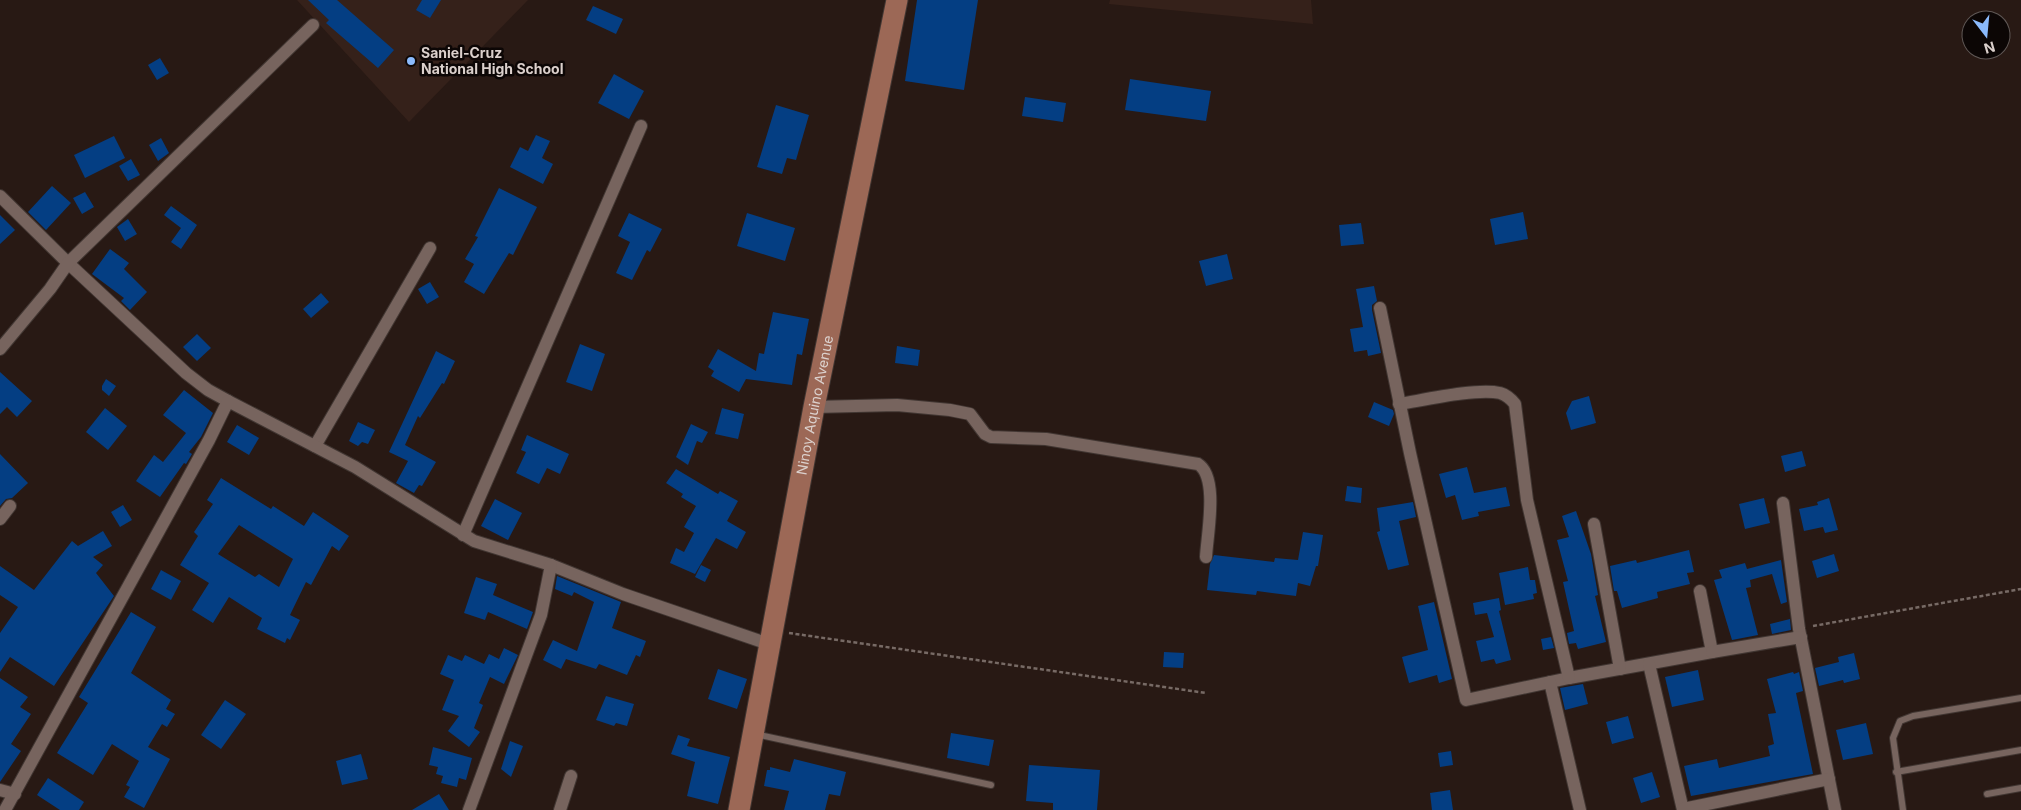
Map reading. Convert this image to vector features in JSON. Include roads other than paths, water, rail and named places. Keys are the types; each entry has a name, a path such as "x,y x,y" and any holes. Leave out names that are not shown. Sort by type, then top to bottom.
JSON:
{"main road":[{"name":"Ninoy Aquino Avenue","path":"739,810 814,407 897,0"}],"street":[{"path":"0,348 50,289 68,263 314,25"},
{"path":"463,535 641,126"},
{"path":"0,196 68,263 198,383 228,401 355,467 463,535 512,554 551,565 623,594 770,637"},
{"path":"315,446 430,248"},
{"path":"1380,308 1399,404 1466,700 1800,633"},
{"path":"1399,404 1462,394 1499,393 1509,398 1515,404 1527,500 1569,678"},
{"path":"4,810 15,794 209,440 228,401"},
{"path":"814,407 897,405 950,410 970,414 985,434 991,437 1046,439 1198,464 1205,470 1210,485 1206,557"},
{"path":"1783,503 1800,633 1835,810"},
{"path":"0,518 10,506"},
{"path":"1594,524 1620,669"},
{"path":"469,810 540,615 551,565"},
{"path":"1700,590 1712,652"},
{"path":"1649,664 1683,810 1829,779"},
{"path":"1550,682 1580,810"},
{"path":"560,810 571,776"},
{"path":"0,790 15,794"}],"lane":[{"path":"1903,810 1896,772 1893,738 1894,730 1900,721 1913,716 2021,698"},
{"path":"754,733 991,784"},
{"path":"1896,772 2021,750"},
{"path":"1987,794 2021,788"}],"place":[{"name":"Saniel-Cruz National High School","path":"411,61"}]}
